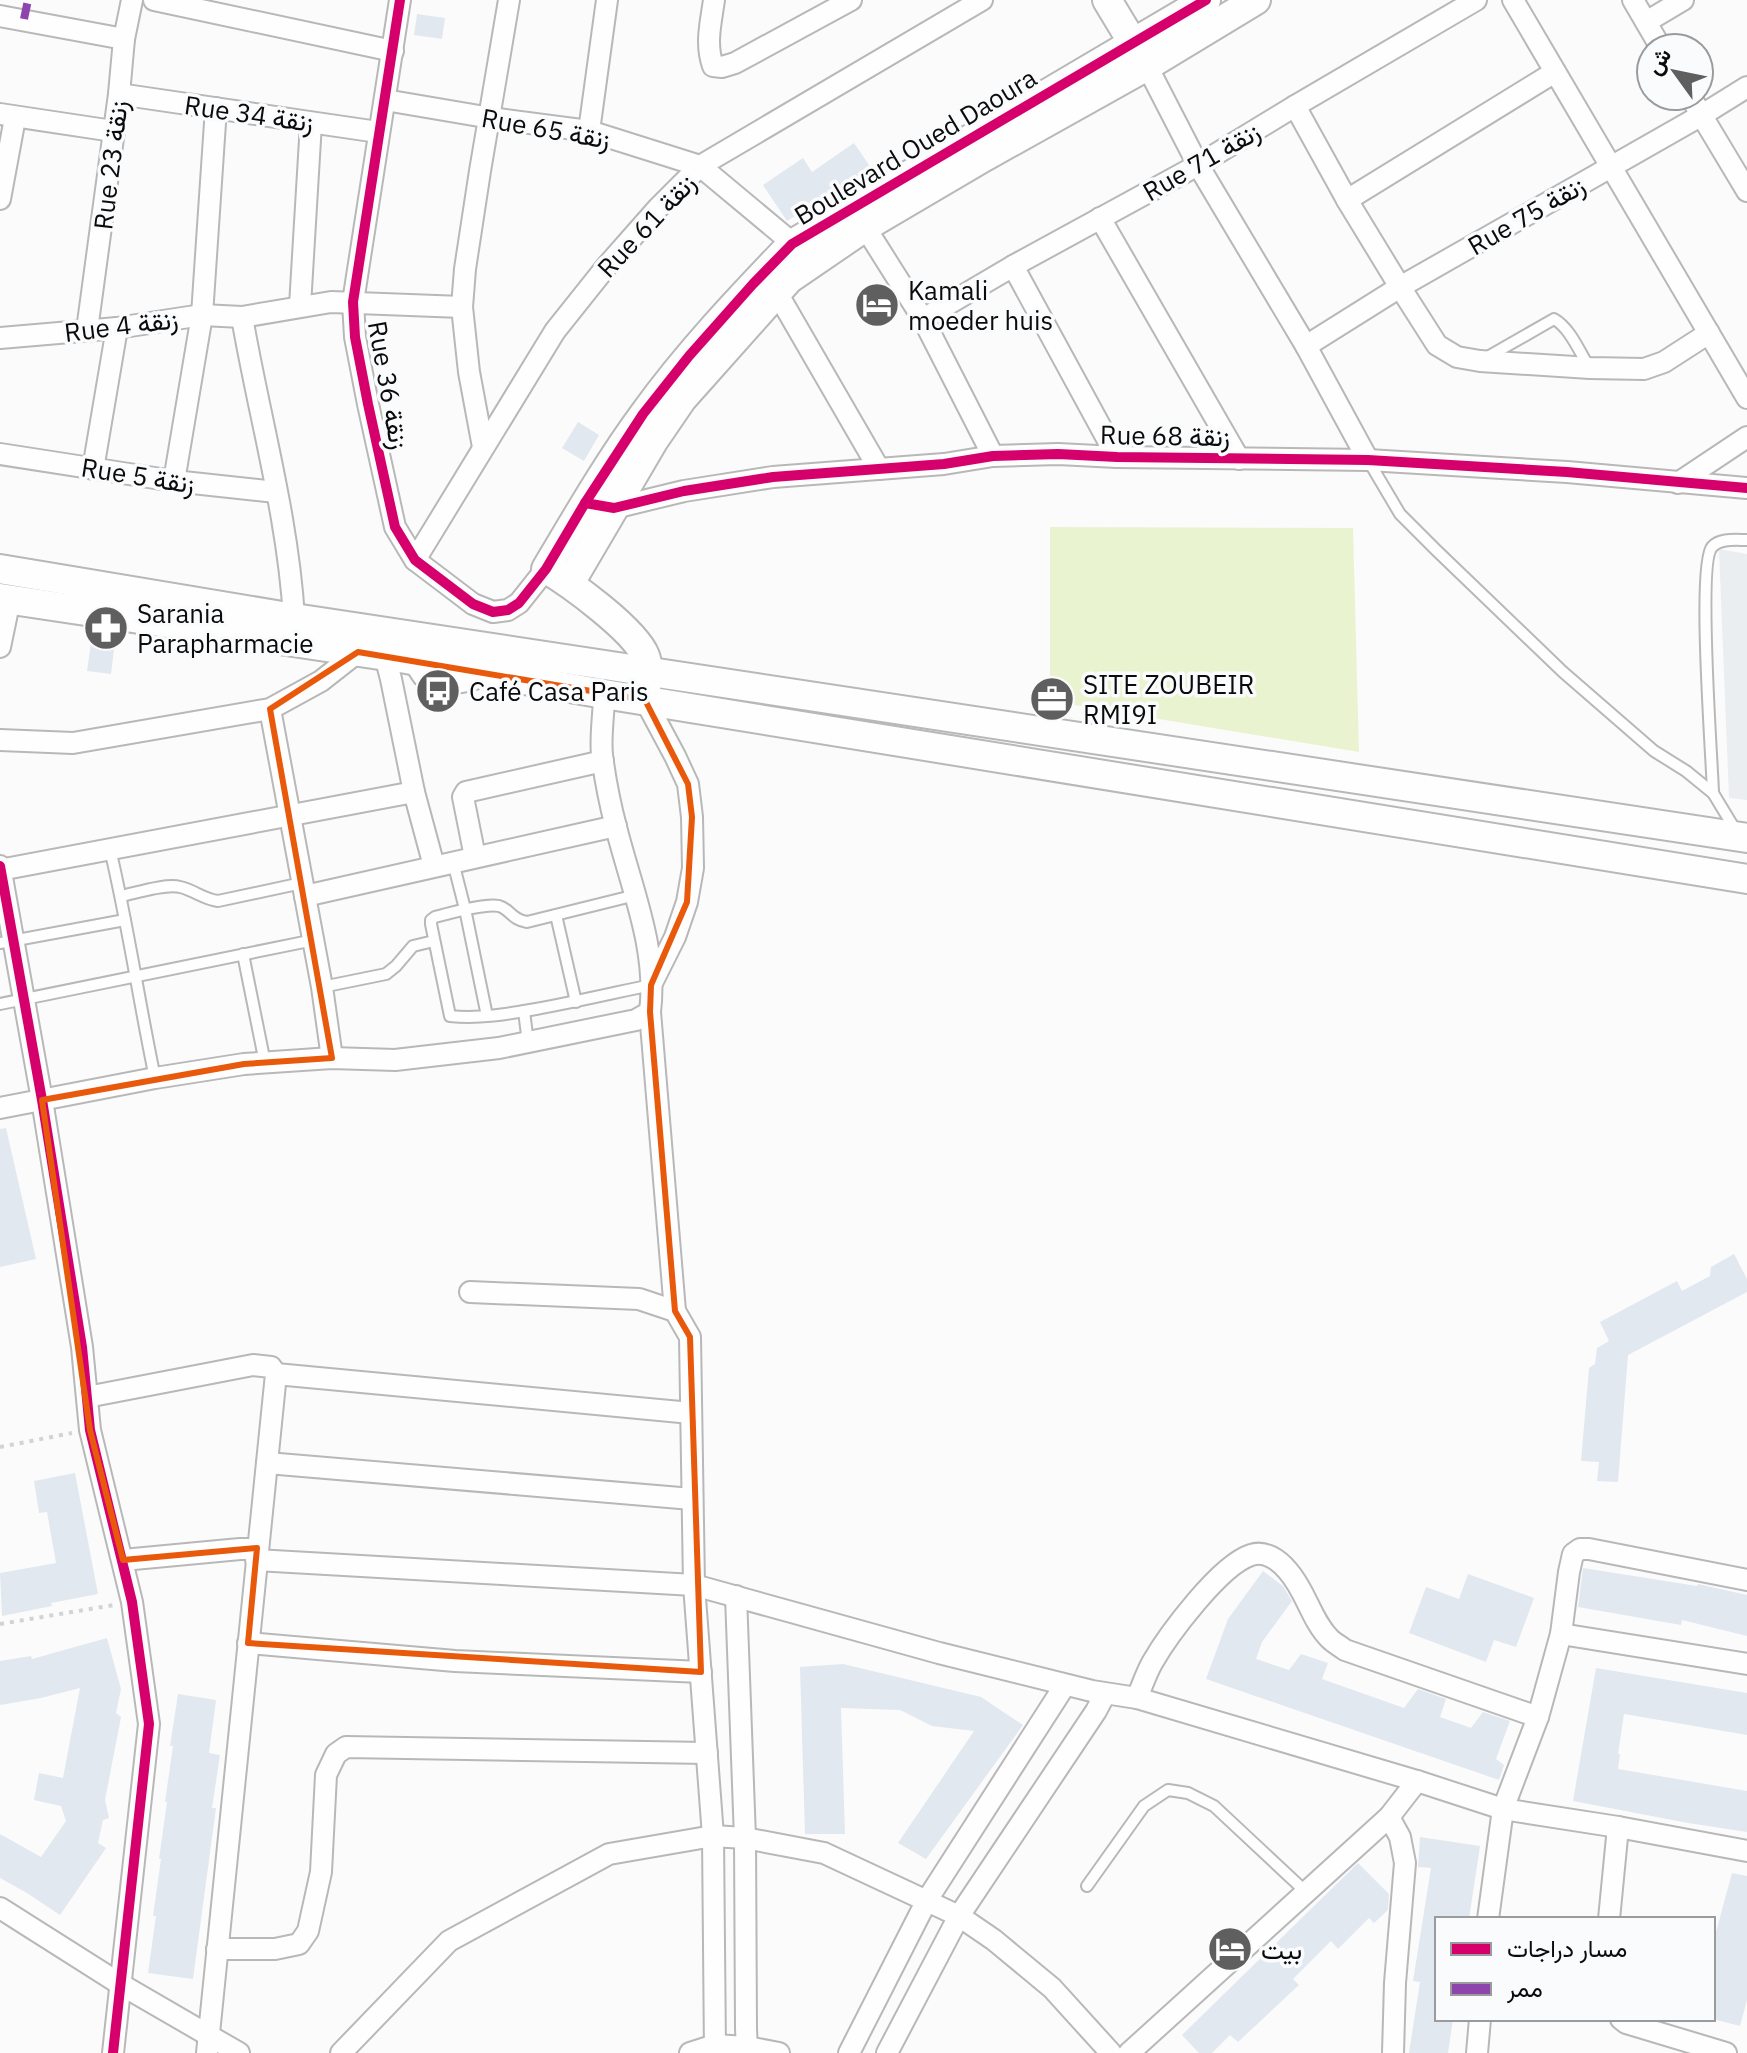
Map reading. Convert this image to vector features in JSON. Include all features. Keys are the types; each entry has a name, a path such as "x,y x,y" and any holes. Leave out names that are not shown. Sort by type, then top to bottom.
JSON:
{"main road":[{"path":"1107,0 1139,54"},
{"name":"Boulevard Oued Daoura","path":"558,576 614,508 682,399 789,279 803,252 865,227 984,157 1139,54 1206,0"},
{"name":"Boulevard Oued Daoura","path":"558,576 585,503 643,414 753,284 1139,54 1256,0"},
{"path":"0,569 294,618 1743,837"},
{"path":"558,576 634,639 645,656 648,671 645,700"},
{"path":"5,598 383,655 604,694 1747,879"}],"street":[{"name":"Rue 23 زنقة","path":"87,330 124,39 132,0"},
{"path":"154,0 393,51"},
{"name":"Rue 36 زنقة","path":"400,0 353,302 355,337 395,527 415,560 473,604 493,612 508,610 558,576"},
{"path":"483,447 469,372 462,307 476,199 509,0"},
{"path":"589,131 607,0"},
{"path":"714,0 709,55 713,66 722,67 735,63 851,0"},
{"name":"Rue 71 زنقة","path":"923,319 1198,165 1476,0"},
{"path":"1513,0 1747,398"},
{"path":"1633,0 1652,32"},
{"path":"1646,22 1683,0"},
{"name":"Rue 61 زنقة","path":"415,560 555,331 606,267 700,166 972,3"},
{"path":"0,16 26,10 124,39"},
{"path":"1139,54 1198,165 1306,346 1368,460"},
{"path":"1347,200 1555,72"},
{"name":"Rue 75 زنقة","path":"1306,346 1400,287 1747,87"},
{"name":"Rue 34 زنقة","path":"119,94 378,132"},
{"name":"Rue 65 زنقة","path":"385,100 589,131 700,166 803,252"},
{"path":"1295,106 1347,200 1437,345 1457,357 1480,361 1644,369 1664,362 1709,333"},
{"path":"174,481 202,315 216,108"},
{"path":"1700,112 1747,191"},
{"path":"0,199 7,116 113,131"},
{"path":"300,306 311,123"},
{"path":"1100,218 1239,459"},
{"path":"865,227 923,319 993,456"},
{"path":"1013,266 1117,457"},
{"path":"776,291 879,469"},
{"name":"Rue 4 زنقة","path":"0,338 117,328 202,315 242,317 331,302 462,307"},
{"path":"242,317 276,492 293,591 294,618"},
{"path":"93,469 117,328"},
{"path":"1678,483 1747,437"},
{"name":"Rue 5 زنقة","path":"0,454 174,481 276,492"},
{"name":"Rue 68 زنقة","path":"585,503 614,508 684,491 773,477 944,464 993,456 1058,454 1368,460 1567,472 1747,488"},
{"path":"0,647 5,598"},
{"path":"0,740 73,743 270,709 321,681 383,655 391,679 414,792 443,864"},
{"path":"604,694 603,761 616,826 649,953 650,1012 675,1311 690,1337 694,1585 713,1836 715,2049"},
{"path":"645,700 688,784 692,817 693,868 687,902 675,937 651,985"},
{"path":"270,709 314,940 332,1058"},
{"path":"475,857 463,797 466,792 603,761"},
{"path":"113,2053 149,1724 132,1602 90,1430 79,1332 42,1100 24,999 6,942 0,868 414,792"},
{"path":"304,889 443,864 616,826"},
{"path":"0,1108 155,1078 265,1063 332,1058 395,1060 499,1048 636,1020 650,1012"},
{"path":"470,1292 639,1299 675,1311"},
{"path":"87,1397 253,1365 271,1367 276,1374 208,2044"},
{"path":"276,1374 691,1413"},
{"path":"267,1463 692,1499"},
{"path":"123,1560 240,1549 257,1554 694,1585 1065,1685 1137,1698 1503,1809 1747,1851"},
{"path":"1488,1917 1503,1809 1538,1717 1561,1634 1573,1554 1580,1549 1747,1580"},
{"path":"1137,1698 1150,1666 1194,1603 1213,1583 1252,1554 1267,1555 1288,1571 1301,1589 1317,1622 1330,1640 1345,1650 1538,1717"},
{"path":"736,1596 745,1838 747,2050"},
{"path":"1561,1634 1747,1664"},
{"path":"248,1643 455,1661 701,1672"},
{"path":"849,2053 927,1900 1065,1685"},
{"path":"887,2053 959,1916 1105,1694"},
{"path":"217,1949 275,1949 299,1944 308,1931 321,1872 326,1775 336,1754 346,1747 707,1753"},
{"path":"1129,2053 1389,1817 1417,1781"},
{"path":"1389,1817 1400,1837 1405,1863 1395,1983 1393,2053"},
{"path":"1609,1917 1618,1827"},
{"path":"341,2053 449,1941 609,1854 713,1836 745,1838 824,1853 959,1916 994,1940 1052,1988 1111,2053"},
{"path":"0,1908 208,2044 239,2053"},
{"path":"1477,2053 1480,2021"},
{"path":"1626,2021 1726,2053"},
{"path":"690,2053 715,2049 779,2053"}],"lane":[{"path":"1480,361 1554,319 1590,368"},
{"path":"1368,460 1400,514 1563,672 1654,751 1713,793 1743,837"},
{"path":"1713,793 1704,601 1708,553 1721,541 1747,540"},
{"path":"110,849 155,1078"},
{"path":"443,864 465,909 487,1016"},
{"path":"121,896 171,886 218,901 304,889"},
{"path":"636,895 527,922 518,920 496,905 465,909 431,920 434,941 450,1016 487,1016 524,1011 651,985"},
{"path":"556,915 576,1002"},
{"path":"6,942 125,920"},
{"path":"0,1004 314,940"},
{"path":"322,987 386,974 407,950 434,941"},
{"path":"243,954 265,1063"},
{"path":"524,1011 528,1043"},
{"path":"1087,1886 1144,1806 1168,1790 1188,1793 1214,1806 1306,1892"}],"path":[{"path":"0,1447 90,1430"},
{"path":"0,1624 132,1602"}],"highlighted area":[{"path":"358,652 645,700 688,784 692,817 687,902 651,985 650,1012 675,1311 690,1337 701,1672 248,1643 257,1548 123,1560 90,1430 42,1100 244,1064 332,1058 270,709"}],"shaded area":[{"path":"1719,549 1747,554 1747,800 1729,798"}],"green space":[{"path":"1050,527 1353,528 1359,752 1050,701"}],"building":[{"path":"417,14 445,18 442,39 414,35"},
{"path":"854,143 871,168 787,221 763,185 803,158 812,172"},
{"path":"578,422 599,435 584,461 562,448"},
{"path":"93,629 116,633 111,674 87,671"},
{"path":"6,1128 36,1259 0,1267 0,1129"},
{"path":"1734,1254 1747,1279 1747,1292 1628,1355 1618,1482 1597,1481 1599,1462 1581,1461 1589,1368 1595,1364 1597,1348 1609,1341 1600,1322 1677,1281 1682,1291 1710,1276 1711,1267"},
{"path":"75,1473 98,1594 2,1616 0,1573 56,1563 47,1512 39,1513 34,1481"},
{"path":"1583,1568 1698,1584 1747,1595 1747,1636 1682,1620 1681,1625 1578,1607"},
{"path":"1263,1571 1283,1586 1292,1601 1262,1642 1256,1659 1289,1670 1301,1654 1328,1663 1322,1679 1404,1708 1418,1689 1446,1699 1440,1717 1471,1728 1483,1712 1510,1721 1496,1759 1504,1765 1499,1780 1206,1679 1228,1619"},
{"path":"1468,1574 1534,1598 1516,1647 1494,1640 1486,1662 1409,1633 1426,1587 1459,1599"},
{"path":"107,1638 121,1689 116,1713 121,1717 105,1800 109,1818 103,1820 98,1843 106,1848 60,1915 0,1878 0,1834 41,1857 66,1821 61,1806 34,1800 39,1773 63,1778 80,1688 0,1705 0,1661 31,1656 32,1659"},
{"path":"843,1664 981,1697 1023,1725 926,1859 898,1843 974,1731 932,1726 900,1710 841,1708 845,1834 805,1834 800,1667"},
{"path":"1596,1668 1747,1693 1747,1735 1624,1714 1618,1769 1747,1791 1747,1832 1573,1801"},
{"path":"178,1694 216,1700 209,1753 220,1755 193,1979 148,1973"},
{"path":"1420,1837 1480,1846 1469,1917 1435,1917 1435,2021 1453,2021 1448,2053 1409,2053 1420,1982 1413,1981 1431,1868 1418,1867"},
{"path":"1358,1863 1389,1894 1388,1910 1374,1923 1369,1918 1338,1949 1331,1941 1293,1979 1299,1985 1238,2042 1230,2035 1212,2053 1199,2053 1182,2035"},
{"path":"1732,1873 1747,1876 1747,2000 1740,2026 1715,2020 1715,1936"}],"marked path":[{"path":"24,19 28,0"}],"cycle path":[{"path":"400,0 353,302 355,337 395,527 415,560 473,604 493,612 508,610 519,603 546,569 643,414 689,356 792,244 1206,0"},
{"path":"585,503 614,508 684,491 773,477 944,464 993,456 1058,454 1368,460 1567,472 1747,488"},
{"path":"0,866 82,1347 90,1430 132,1602 149,1724 113,2053"}],"place":[{"name":"Kamali moeder huis","path":"877,305"},
{"name":"Sarania Parapharmacie","path":"106,628"},
{"name":"Café Casa Paris","path":"438,691"},
{"name":"SITE ZOUBEIR RMI9I","path":"1052,699"},
{"name":"بيت","path":"1230,1949"}]}
